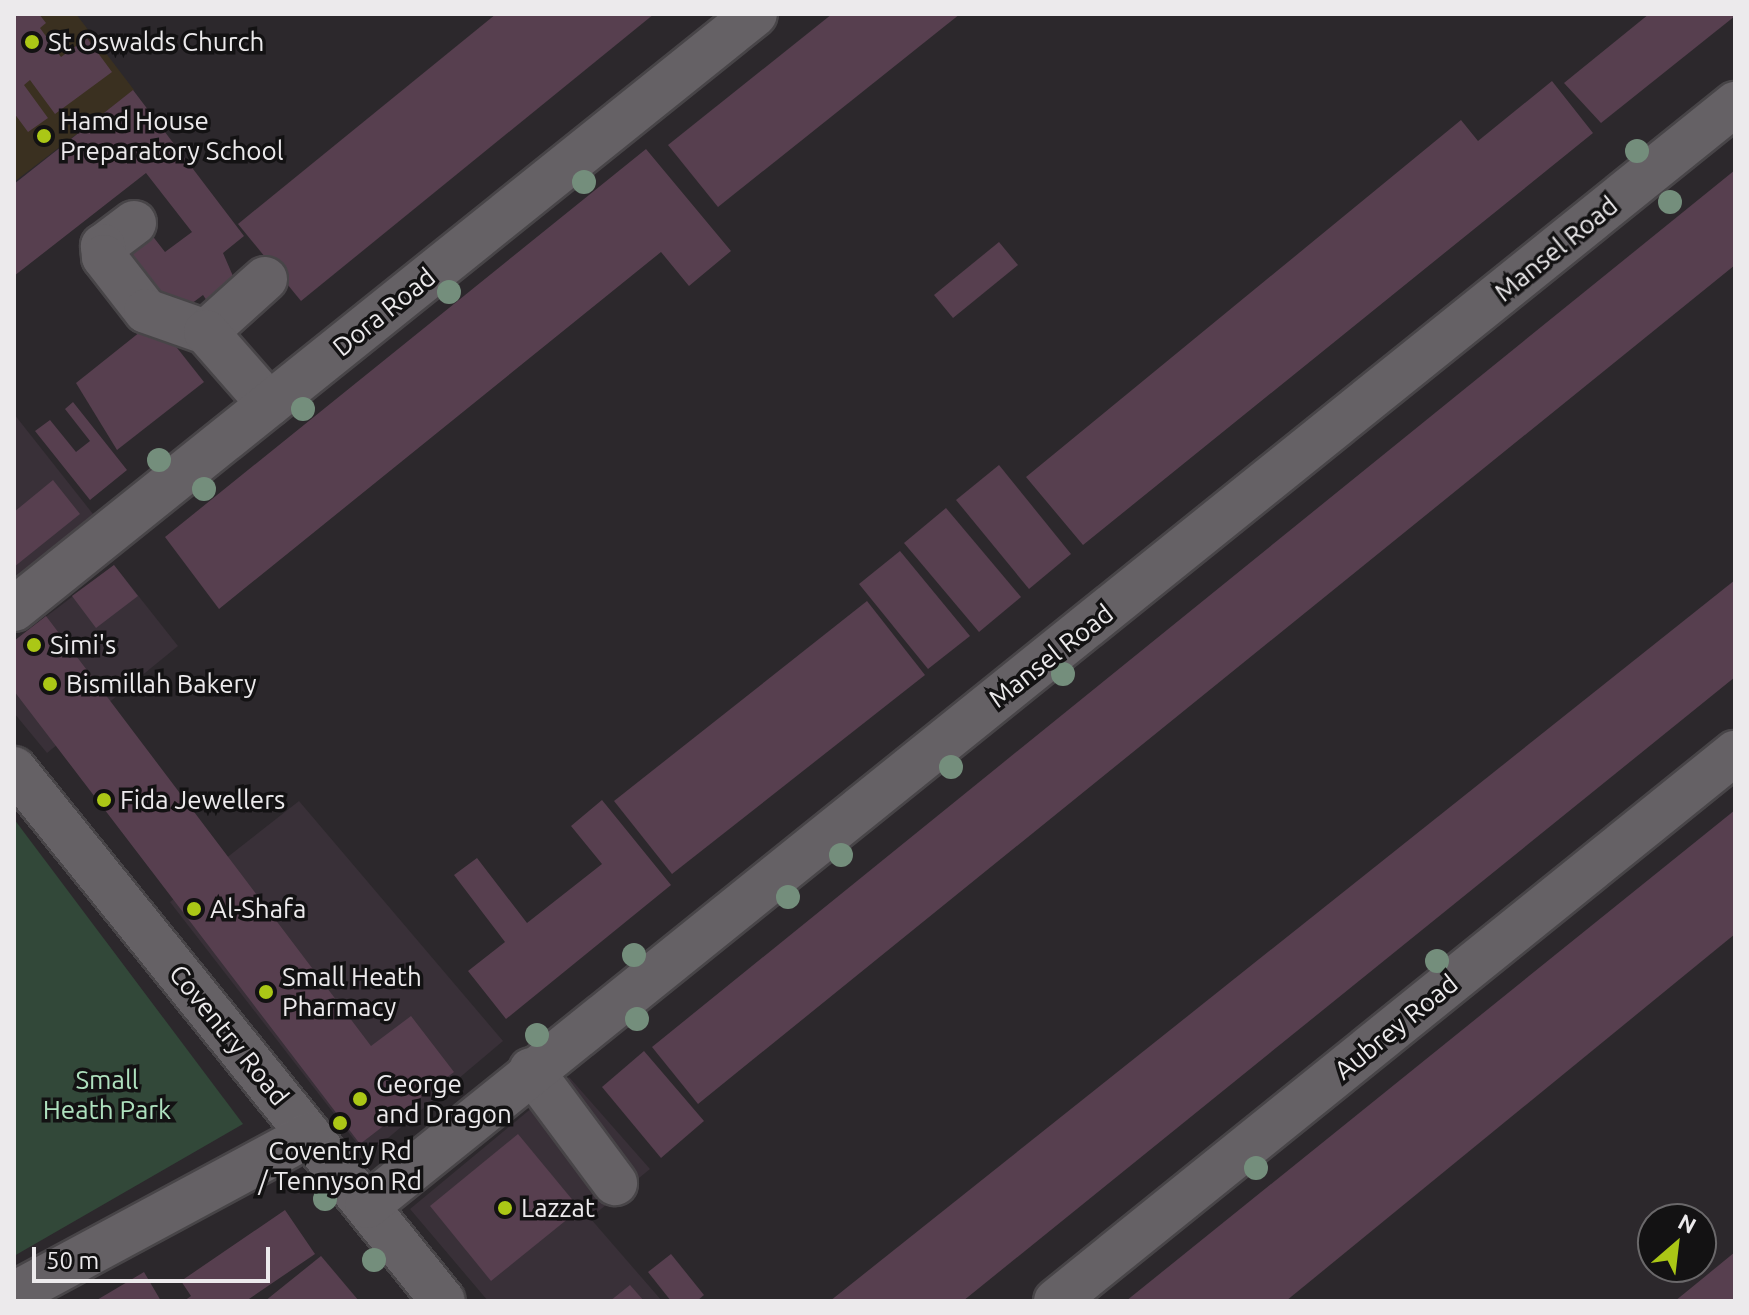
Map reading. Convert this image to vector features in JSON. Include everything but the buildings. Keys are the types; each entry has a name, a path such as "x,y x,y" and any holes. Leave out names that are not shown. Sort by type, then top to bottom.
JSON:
{"street":[{"name":"Dora Road","path":"14,609 755,14"},
{"name":"Mansel Road","path":"367,1206 531,1070 1735,104"},
{"path":"134,223 103,246 104,257 146,311 206,332 269,404"},
{"path":"206,332 265,279"},
{"name":"Aubrey Road","path":"1056,1301 1735,753"},
{"name":"Coventry Road","path":"14,769 443,1301"},
{"path":"531,1070 615,1183"},
{"path":"14,1294 309,1135"}],"shaded area":[{"name":"Hamd House Preparatory School","path":"14,14 76,14 134,90 14,182"},
{"path":"14,414 93,514 14,580"},
{"path":"114,565 178,646 47,753 14,713 14,641"},
{"path":"299,801 503,1041 381,1144 363,1151 170,902"},
{"path":"569,1077 650,1169 590,1218 662,1301 488,1301 410,1209"}],"green space":[{"name":"Small Heath Park","path":"14,819 243,1124 14,1256"}],"place":[{"name":"St Oswalds Church","path":"32,42"},
{"name":"Hamd House Preparatory School","path":"44,136"},
{"name":"Simi's","path":"34,645"},
{"name":"Bismillah Bakery","path":"50,684"},
{"name":"Fida Jewellers","path":"104,800"},
{"name":"Al-Shafa","path":"194,909"},
{"name":"Small Heath Pharmacy","path":"266,992"},
{"name":"George and Dragon","path":"360,1099"},
{"name":"Coventry Rd / Tennyson Rd","path":"340,1123"},
{"name":"Lazzat","path":"505,1208"}]}
